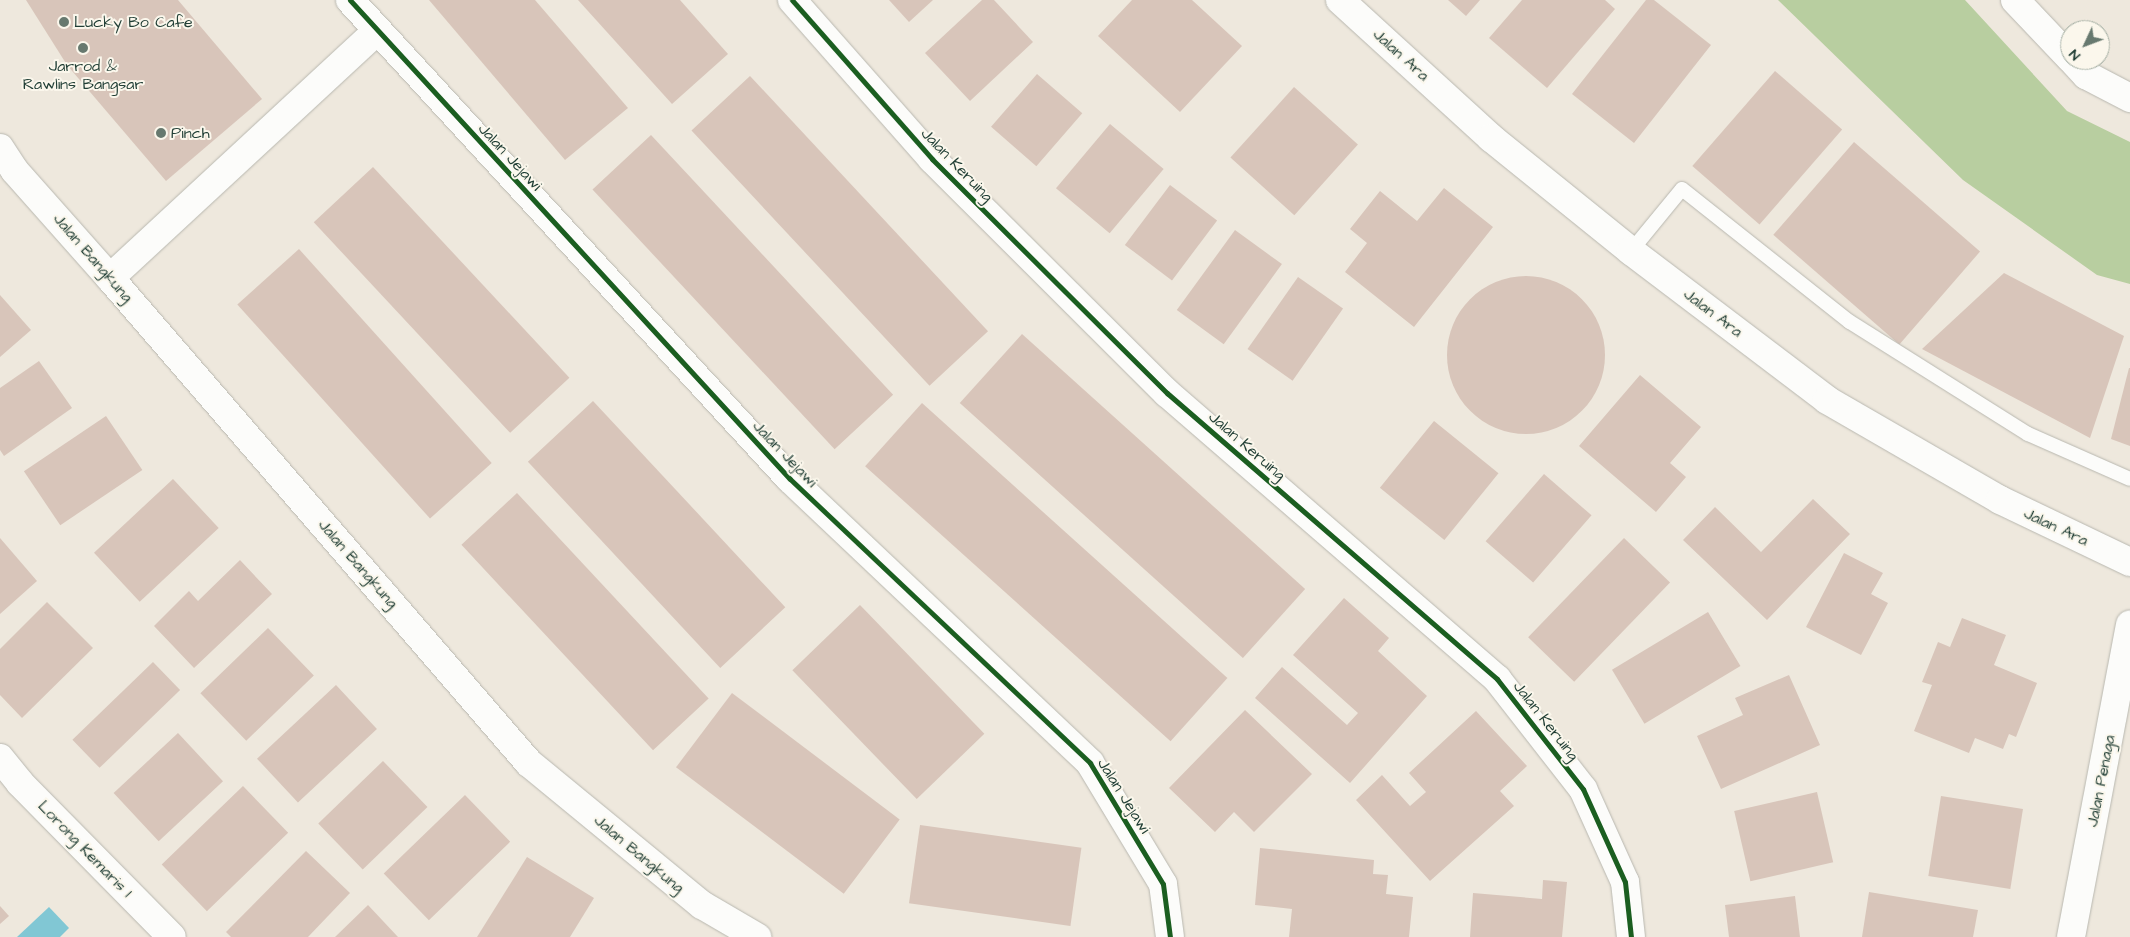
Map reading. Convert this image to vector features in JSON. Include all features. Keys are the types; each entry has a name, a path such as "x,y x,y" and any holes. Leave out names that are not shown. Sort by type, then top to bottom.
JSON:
{"street":[{"name":"Jalan Jejawi","path":"350,0 790,480 1090,763 1163,884 1170,937"},
{"name":"Jalan Keruing","path":"792,0 932,159 1166,392 1497,679 1583,790 1625,882 1631,937"},
{"name":"Jalan Ara","path":"1340,0 1491,138 1631,251 1827,400 2000,500 2130,562"},
{"path":"2015,0 2060,47"},
{"path":"110,278 377,31"},
{"path":"2081,70 2086,75 2130,98"},
{"name":"Jalan Bangkung","path":"0,148 15,171 110,278 529,763 702,906 757,937"},
{"name":"Jalan Penaga","path":"2071,937 2130,625"},
{"name":"Lorong Kemaris 1","path":"0,758 20,782 172,937"}],"lane":[{"path":"1631,251 1682,189 1850,322 2028,434 2130,479"}],"green space":[{"path":"1778,0 1965,0 2067,111 2130,142 2130,284 2097,275 1963,180"}],"water":[{"path":"49,907 69,928 60,937 17,937"}],"building":[{"path":"26,0 178,0 262,99 166,181 67,65"},
{"path":"429,0 535,0 628,108 565,160"},
{"path":"578,0 680,0 728,54 672,104"},
{"path":"889,0 933,0 909,22"},
{"path":"982,0 994,0 1033,42 970,101 925,53"},
{"path":"1132,0 1192,0 1242,46 1180,112 1098,36"},
{"path":"1448,0 1480,0 1466,16"},
{"path":"1522,0 1605,0 1615,9 1547,88 1489,38"},
{"path":"1646,0 1654,0 1711,45 1634,143 1572,94"},
{"path":"1775,71 1842,129 1760,224 1692,166"},
{"path":"1037,74 1082,113 1036,166 991,127"},
{"path":"750,76 988,331 930,386 691,131"},
{"path":"1294,87 1358,145 1294,215 1230,158"},
{"path":"1110,124 1164,169 1110,233 1056,188"},
{"path":"651,135 893,395 835,449 592,190"},
{"path":"1854,142 1980,252 1899,344 1773,235"},
{"path":"373,167 569,378 510,433 314,222"},
{"path":"1170,185 1217,221 1172,280 1125,245"},
{"path":"1444,188 1493,227 1414,327 1345,272 1367,243 1350,229 1380,191 1417,221"},
{"path":"1235,230 1282,264 1224,344 1177,310"},
{"path":"299,249 492,463 430,519 237,305"},
{"path":"2004,273 2124,336 2090,438 1922,349"},
{"path":"1526,276 1556,282 1582,299 1599,325 1605,355 1599,385 1582,411 1556,428 1526,434 1496,428 1470,411 1453,385 1447,355 1453,325 1470,299 1496,282"},
{"path":"1298,277 1343,309 1293,381 1248,349"},
{"path":"0,295 31,330 0,357"},
{"path":"1022,334 1305,589 1243,658 960,403"},
{"path":"39,361 72,408 4,456 0,450 0,388"},
{"path":"2130,368 2130,446 2111,439"},
{"path":"1640,375 1701,427 1670,463 1686,477 1656,512 1579,446"},
{"path":"593,401 785,607 720,668 528,462"},
{"path":"922,403 1227,678 1171,741 865,466"},
{"path":"106,416 142,470 60,525 24,471"},
{"path":"1434,421 1499,473 1444,540 1380,488"},
{"path":"1544,474 1592,515 1533,583 1486,541"},
{"path":"173,479 219,528 140,602 94,553"},
{"path":"517,493 709,699 653,750 461,545"},
{"path":"1813,499 1850,534 1767,620 1683,540 1715,507 1761,552"},
{"path":"0,538 37,581 0,614"},
{"path":"1624,538 1670,582 1574,682 1528,637"},
{"path":"1844,553 1883,573 1871,594 1888,603 1861,655 1806,627"},
{"path":"240,560 272,594 194,668 154,626 189,591 198,601"},
{"path":"1344,598 1389,638 1378,651 1427,696 1350,783 1255,698 1282,667 1347,725 1358,713 1293,655"},
{"path":"47,602 93,648 22,718 0,695 0,649"},
{"path":"860,605 984,734 917,799 792,670"},
{"path":"1708,612 1740,666 1644,724 1612,670"},
{"path":"1962,618 2006,635 1994,665 2037,683 2016,737 2009,734 2003,749 1975,738 1969,753 1914,731 1932,685 1922,682 1938,642 1950,647"},
{"path":"268,628 314,675 246,741 200,693"},
{"path":"153,662 180,690 100,768 72,740"},
{"path":"1789,675 1820,745 1721,789 1697,736 1743,715 1735,698"},
{"path":"336,685 377,729 298,803 257,759"},
{"path":"732,693 900,819 844,894 676,767"},
{"path":"1245,710 1312,774 1254,832 1234,812 1215,832 1169,788"},
{"path":"1476,711 1527,766 1500,791 1514,806 1430,881 1356,800 1382,775 1410,806 1426,792 1409,773"},
{"path":"178,733 223,781 159,841 114,793"},
{"path":"383,761 427,807 363,870 318,824"},
{"path":"243,786 288,833 207,911 162,864"},
{"path":"1817,792 1833,862 1750,881 1734,811"},
{"path":"465,795 510,842 429,920 384,873"},
{"path":"1941,796 2023,809 2010,889 1928,876"},
{"path":"920,825 1081,848 1070,926 909,903"},
{"path":"1260,848 1374,860 1373,874 1388,875 1386,894 1413,897 1409,937 1289,937 1292,909 1255,905"},
{"path":"306,851 350,893 308,937 231,937 226,932"},
{"path":"527,857 594,898 570,937 477,937"},
{"path":"1543,880 1567,882 1562,937 1470,937 1473,893 1542,899"},
{"path":"1869,892 1978,910 1973,937 1862,937"},
{"path":"1795,896 1800,937 1729,937 1725,905"},
{"path":"368,905 398,937 335,937"},
{"path":"0,906 9,916 0,924"}],"cycle path":[{"path":"350,0 790,479 1090,763 1163,884 1170,937"},
{"path":"792,0 932,159 1167,393 1497,679 1583,789 1625,882 1631,937"}],"place":[{"name":"Lucky Bo Cafe","path":"64,22"},
{"name":"Jarrod & Rawlins Bangsar","path":"83,48"},
{"name":"Pinch","path":"161,133"}]}
